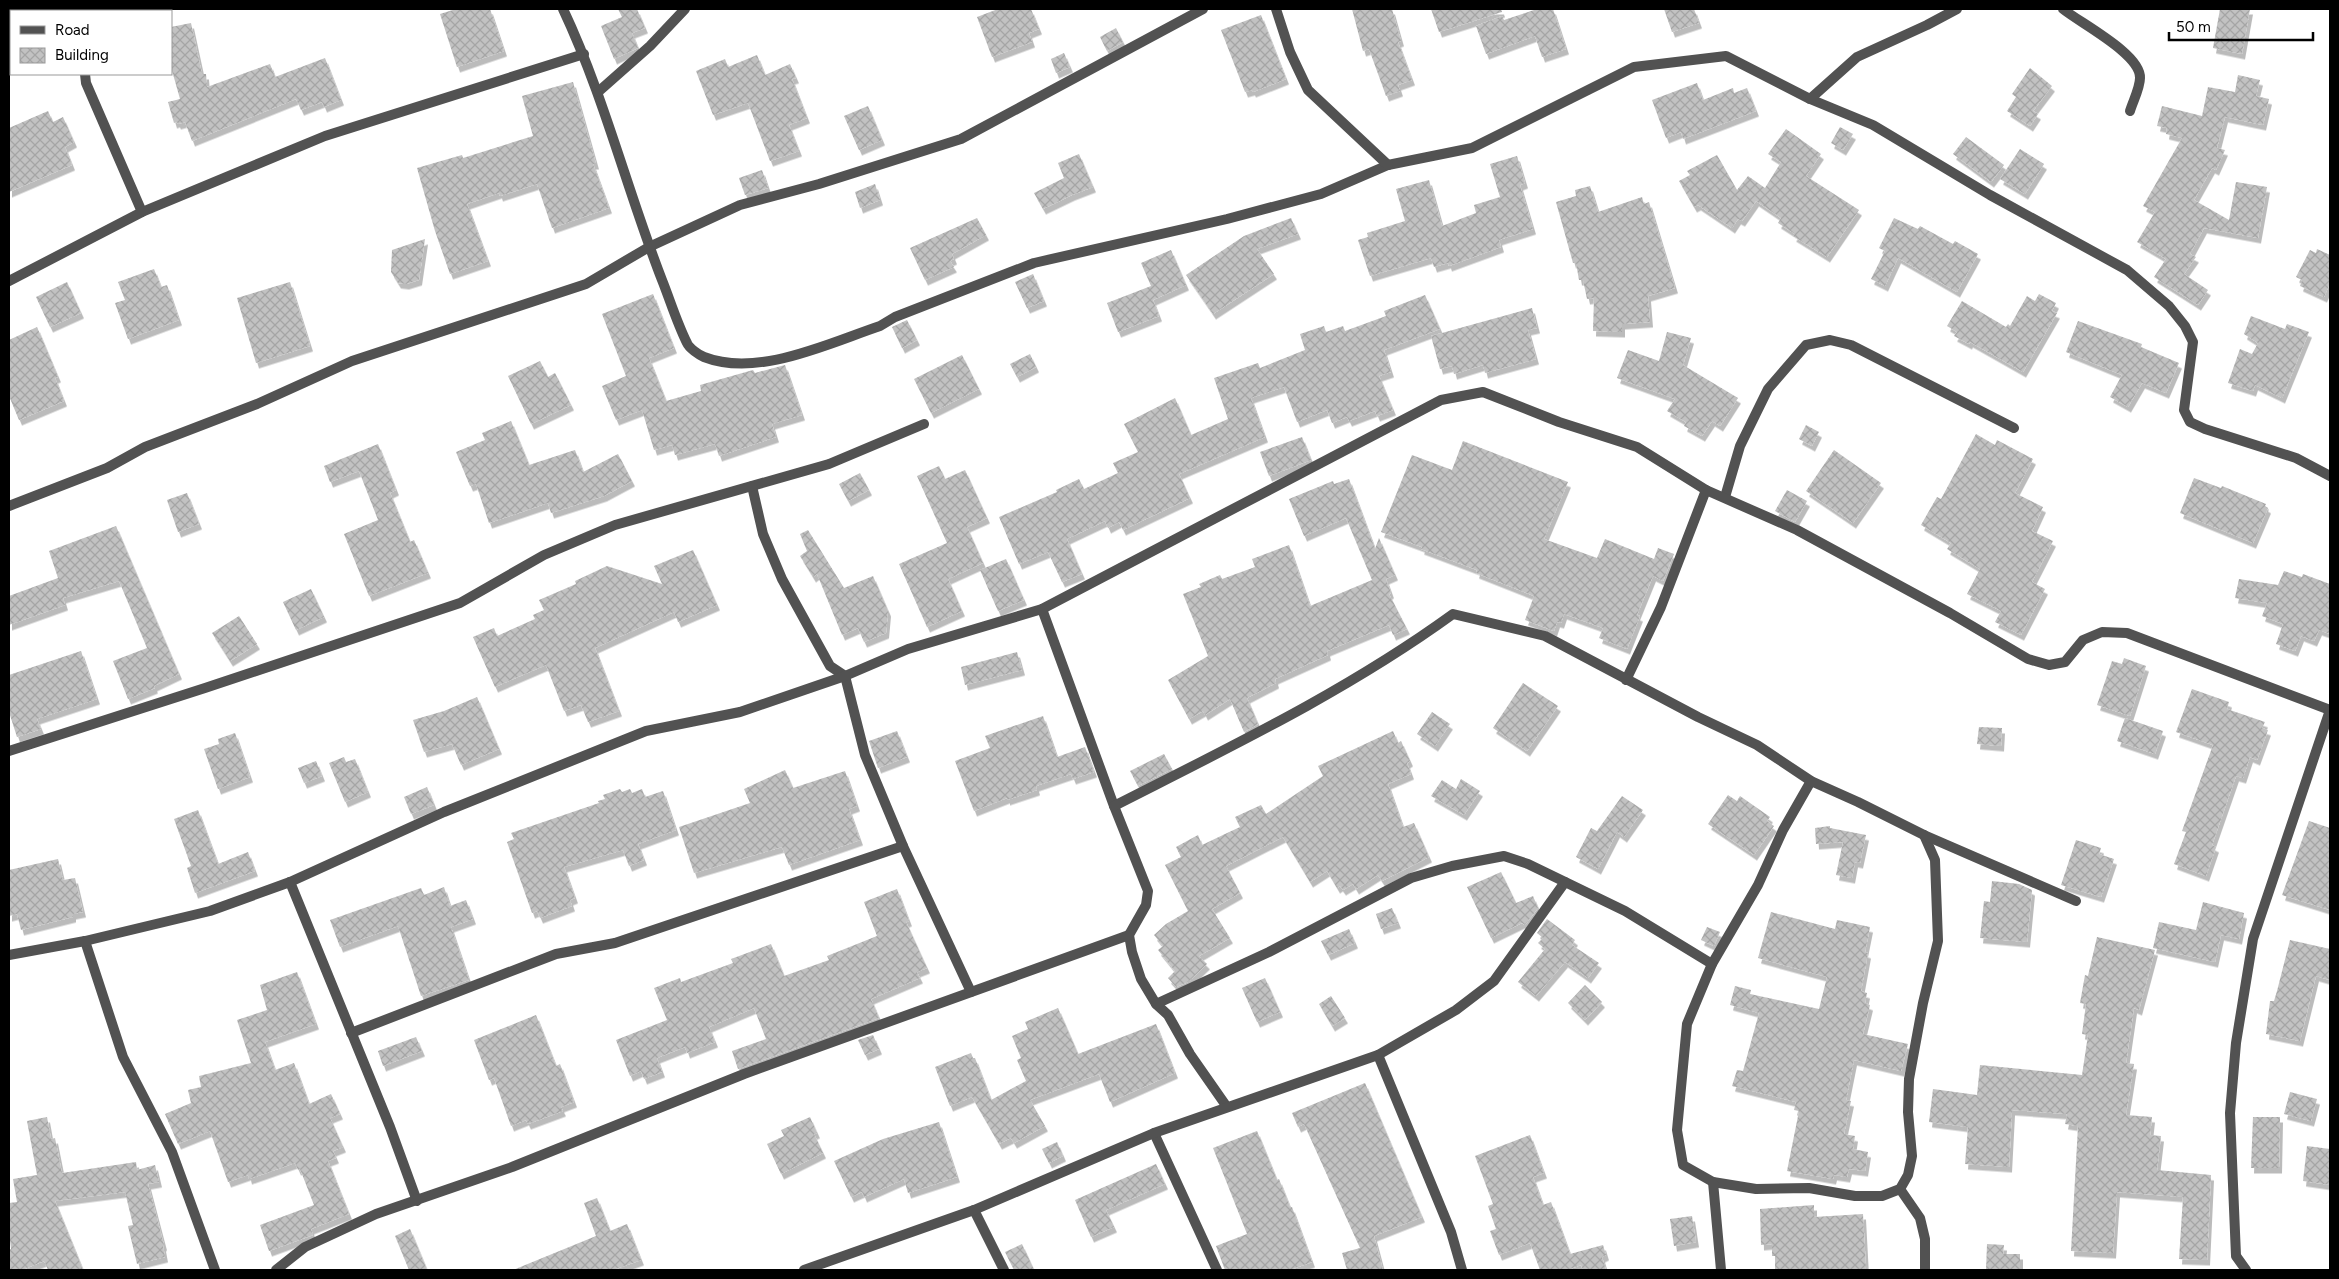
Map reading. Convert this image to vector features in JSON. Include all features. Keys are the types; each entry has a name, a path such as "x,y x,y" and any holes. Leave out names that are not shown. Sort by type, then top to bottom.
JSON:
{"street":[{"path":"563,9 584,54 649,247 688,346 703,356 724,362 757,362 780,359 880,326 895,317 1034,263 1227,219 1321,194 1388,165 1472,148 1634,67 1726,56 1810,99 1873,124 1990,195 2127,270 2169,306 2185,326 2193,342 2184,410 2190,422 2205,429 2296,458 2330,476"},
{"path":"598,92 650,46 685,9"},
{"path":"1276,9 1290,52 1308,90 1388,165"},
{"path":"1810,99 1857,58 1957,9"},
{"path":"2063,9 2126,54 2137,65 2140,78 2130,112"},
{"path":"9,506 107,468 145,447 257,404 352,361 586,284 649,247 740,204 819,184 961,139 1068,83 1199,10"},
{"path":"9,281 142,212 325,136 584,54"},
{"path":"85,75 86,83 142,212"},
{"path":"1725,497 1740,446 1768,390 1806,345 1830,340 1851,346 2014,428"},
{"path":"9,955 85,941 210,911 290,882 444,812 646,731 740,712 844,676 908,649 1042,608 1441,400 1483,392 1559,422 1637,447 1706,490 1797,530 1950,613 2028,659 2049,664 2065,662 2083,640 2102,632 2127,633 2330,710 2253,939 2236,1042 2230,1113 2236,1256 2246,1270"},
{"path":"9,751 460,603 544,555 615,525 829,464 924,424"},
{"path":"752,486 763,534 782,580 830,666 844,676 865,755 903,846 971,992"},
{"path":"1626,680 1661,607 1706,490"},
{"path":"1042,608 1114,806 1148,891 1146,905 1129,935 1132,952 1141,979 1156,1004 1168,1015 1190,1054 1227,1107"},
{"path":"1114,806 1291,716 1406,648 1453,614 1545,636 1626,680 1757,745 1810,781 1858,802 1924,835 2076,900"},
{"path":"1810,781 1783,830 1758,885 1712,964 1686,1024 1677,1130 1683,1165 1713,1182 1756,1189 1809,1188 1855,1196 1882,1196 1900,1189 1908,1175 1912,1156 1908,1112 1909,1079 1923,1003 1938,940 1935,860 1924,835"},
{"path":"351,1033 556,954 615,943 903,846"},
{"path":"1156,1004 1269,952 1411,878 1452,866 1504,856 1528,864 1626,911 1712,964"},
{"path":"290,882 390,1127 417,1201"},
{"path":"804,1270 974,1210 1154,1133 1378,1056 1456,1010 1494,980 1565,882"},
{"path":"276,1270 305,1247 376,1214 512,1167 744,1074 1129,935"},
{"path":"85,941 123,1058 172,1152 215,1270"},
{"path":"1378,1056 1451,1232 1462,1270"},
{"path":"1154,1133 1217,1270"},
{"path":"1713,1182 1721,1270"},
{"path":"1900,1189 1920,1218 1924,1239 1925,1270"},
{"path":"974,1210 1004,1270"}],"building":[{"path":"456,9 490,9 504,51 457,67 440,14"},
{"path":"618,9 637,9 645,28 632,33 638,48 614,59 601,26 622,17"},
{"path":"998,9 1031,9 1039,29 1029,33 1032,42 992,57 977,17"},
{"path":"1352,9 1392,9 1401,41 1398,42 1412,80 1398,85 1400,91 1386,96 1369,49 1363,51"},
{"path":"1431,9 1501,9 1502,12 1439,32"},
{"path":"1537,9 1553,9 1566,49 1542,57 1535,36 1486,54 1476,26 1502,16 1504,20"},
{"path":"1664,9 1694,9 1699,23 1672,32"},
{"path":"2220,9 2250,9 2242,54 2213,48"},
{"path":"1261,15 1286,79 1253,92 1252,90 1245,92 1221,30"},
{"path":"191,23 202,74 206,74 207,87 270,64 275,77 325,58 341,100 324,107 322,102 301,110 296,99 192,141 185,122 174,123 168,102 180,99 172,71 172,27"},
{"path":"1116,28 1123,42 1107,51 1100,37"},
{"path":"1064,53 1070,67 1056,73 1051,59"},
{"path":"757,55 765,75 790,64 796,78 792,79 807,118 789,125 799,151 770,161 748,103 713,115 696,71 725,59 728,67"},
{"path":"2030,68 2052,86 2033,111 2038,114 2030,126 2007,111 2016,97 2012,94"},
{"path":"2238,75 2260,80 2256,96 2269,99 2263,125 2225,117 2217,148 2225,150 2216,170 2212,168 2194,200 2229,220 2236,182 2267,187 2258,238 2204,228 2190,254 2196,257 2184,274 2208,290 2198,305 2154,277 2166,259 2137,242 2155,212 2143,206 2182,138 2166,134 2167,128 2157,126 2162,106 2202,116 2208,87 2235,92"},
{"path":"573,82 596,164 593,164 609,208 552,228 537,184 500,196 499,193 467,204 488,261 450,274 435,231 417,168 462,155 463,158 533,136 522,96"},
{"path":"1697,83 1703,100 1733,88 1734,93 1747,88 1756,111 1683,139 1681,132 1666,138 1652,100"},
{"path":"868,106 882,140 859,150 844,116"},
{"path":"48,111 53,122 63,117 74,142 65,147 72,165 9,192 9,128"},
{"path":"1840,127 1853,134 1843,150 1831,143"},
{"path":"1786,129 1821,154 1806,176 1859,210 1827,257 1793,236 1795,234 1778,223 1781,218 1756,201 1742,221 1738,219 1732,228 1698,205 1694,207 1679,181 1690,175 1687,171 1717,155 1737,190 1748,176 1765,188 1781,162 1768,154"},
{"path":"1966,137 2004,165 1991,182 1953,154"},
{"path":"2020,149 2044,164 2025,194 2000,179"},
{"path":"1079,154 1093,187 1043,209 1034,193 1064,178 1058,163"},
{"path":"1517,156 1525,183 1520,185 1533,229 1499,240 1501,247 1449,266 1448,263 1434,267 1431,258 1370,276 1358,240 1368,237 1367,233 1405,221 1396,189 1429,180 1442,226 1476,213 1474,205 1500,197 1490,164"},
{"path":"762,170 768,188 745,195 739,178"},
{"path":"875,184 880,200 860,208 855,192"},
{"path":"1590,186 1598,212 1642,197 1644,204 1649,202 1675,288 1648,296 1650,322 1622,324 1622,332 1593,331 1594,298 1587,299 1583,280 1579,280 1576,263 1573,263 1556,202 1576,196 1575,190"},
{"path":"977,218 986,235 952,254 954,259 950,261 954,267 925,280 910,248"},
{"path":"1291,218 1298,234 1257,249 1274,274 1213,314 1186,275 1244,236"},
{"path":"1894,218 1918,229 1920,226 1953,244 1955,241 1978,254 1957,292 1898,258 1885,286 1871,279 1885,251 1879,248"},
{"path":"425,239 419,280 406,284 398,283 391,272 392,250"},
{"path":"2317,249 2330,255 2330,283 2324,297 2300,286 2302,280 2296,277 2310,250 2316,253"},
{"path":"1171,250 1186,285 1153,300 1159,316 1118,332 1107,303 1151,286 1141,263"},
{"path":"154,269 161,287 167,285 179,320 128,339 115,303 125,300 118,282"},
{"path":"1033,274 1044,301 1027,308 1015,282"},
{"path":"67,282 81,313 50,327 36,297"},
{"path":"290,282 310,346 256,363 237,298"},
{"path":"653,294 674,348 649,358 666,401 701,391 700,385 753,370 755,373 785,365 802,415 772,424 776,437 719,456 715,444 675,455 672,445 654,450 642,410 616,420 602,386 626,376 602,314"},
{"path":"2039,294 2056,303 2052,311 2057,313 2023,372 1970,342 1969,344 1954,336 1957,332 1947,326 1962,301 2006,327 2008,324 2010,326 2027,296 2035,301"},
{"path":"1425,295 1440,329 1384,350 1391,372 1379,376 1393,410 1377,416 1375,411 1349,421 1347,417 1332,423 1327,410 1297,422 1284,387 1251,398 1265,437 1179,474 1190,498 1123,530 1119,522 1108,528 1105,521 1067,539 1082,574 1062,582 1048,552 1019,564 999,517 1057,492 1056,490 1079,479 1084,489 1118,473 1113,463 1138,452 1124,424 1175,398 1191,435 1228,419 1214,378 1258,363 1260,368 1305,350 1300,334 1324,326 1326,332 1343,326 1345,331 1386,316 1384,311"},
{"path":"1532,308 1537,328 1528,330 1536,359 1485,373 1483,365 1454,374 1452,366 1440,369 1431,336"},
{"path":"2251,316 2285,329 2287,324 2309,332 2282,398 2255,385 2253,391 2228,383 2240,349 2252,354 2258,343 2244,334"},
{"path":"907,320 917,340 902,348 892,327"},
{"path":"2078,321 2142,344 2141,347 2179,363 2166,393 2142,383 2128,407 2110,397 2122,375 2066,352"},
{"path":"37,327 58,377 55,378 64,401 19,420 9,396 9,340"},
{"path":"1667,332 1691,338 1683,365 1738,398 1720,426 1712,421 1702,436 1684,426 1686,422 1667,411 1675,399 1617,378 1628,350 1659,361"},
{"path":"1030,354 1036,367 1017,377 1010,364"},
{"path":"962,355 979,389 931,413 914,379"},
{"path":"540,361 548,377 555,373 571,405 531,424 508,376"},
{"path":"511,421 529,465 575,450 583,472 618,454 632,481 604,496 551,513 548,503 489,523 476,484 470,486 456,452 485,440 482,433"},
{"path":"1806,425 1819,432 1812,446 1799,439"},
{"path":"1976,434 1995,445 1997,440 2033,459 2015,493 2043,507 2032,531 2053,541 2032,582 2045,589 2021,635 1995,622 2001,611 1967,594 1980,569 1947,549 1951,543 1921,525 1937,497 1941,499"},
{"path":"1302,437 1311,460 1269,476 1260,452"},
{"path":"1463,441 1568,482 1544,539 1597,558 1605,539 1654,559 1658,548 1674,554 1663,581 1653,576 1637,615 1640,616 1627,649 1599,638 1603,628 1564,614 1561,623 1557,622 1554,631 1525,620 1534,596 1476,573 1477,570 1381,532 1412,455 1452,470"},
{"path":"378,444 396,490 390,493 410,542 414,540 428,573 369,596 344,534 378,520 359,471 330,482 324,466"},
{"path":"1834,450 1881,483 1853,523 1806,491"},
{"path":"939,466 945,479 965,470 987,518 967,527 983,563 948,579 962,611 927,627 899,564 947,543 917,476"},
{"path":"860,473 869,490 848,501 839,484"},
{"path":"2194,478 2221,488 2222,486 2266,504 2265,506 2268,508 2253,543 2180,513"},
{"path":"1349,479 1375,549 1379,538 1395,575 1386,579 1391,593 1389,594 1407,629 1393,635 1389,625 1327,651 1328,655 1275,679 1276,683 1247,698 1258,724 1244,732 1230,699 1205,715 1203,711 1189,719 1168,680 1208,656 1183,594 1201,587 1199,584 1220,575 1222,579 1255,567 1252,559 1289,545 1310,606 1372,580 1346,518 1304,536 1289,499 1333,481 1334,484"},
{"path":"1787,490 1807,501 1795,522 1775,511"},
{"path":"187,493 199,524 178,532 167,500"},
{"path":"116,526 179,674 154,686 155,688 128,699 113,661 147,648 119,581 63,598 65,605 9,625 9,596 58,578 49,551"},
{"path":"808,530 844,588 873,576 888,611 886,633 864,642 858,628 842,635 817,574 813,577 800,556 807,551 800,534"},
{"path":"693,550 717,605 678,622 674,612 595,648 619,711 588,722 581,705 564,711 546,665 495,687 473,637 494,628 497,636 535,619 533,615 544,610 539,600 576,584 575,581 607,566 662,584 654,566"},
{"path":"1006,559 1024,600 998,611 980,570"},
{"path":"2284,571 2302,577 2303,574 2330,584 2330,634 2319,630 2314,641 2301,636 2295,651 2276,644 2283,624 2262,616 2267,603 2235,598 2239,579 2278,585"},
{"path":"311,589 324,617 296,630 283,602"},
{"path":"239,616 257,644 230,661 212,633"},
{"path":"81,651 97,699 37,719 41,729 17,737 9,712 9,675"},
{"path":"1017,652 1022,670 965,685 961,667"},
{"path":"2124,658 2146,666 2130,716 2097,705 2112,661 2122,664"},
{"path":"1523,683 1558,706 1527,751 1493,728"},
{"path":"2192,689 2229,702 2227,709 2265,722 2262,728 2268,730 2257,760 2250,757 2243,778 2236,776 2212,845 2216,847 2206,876 2174,864 2186,832 2182,831 2213,745 2176,732"},
{"path":"477,697 499,749 461,765 452,744 424,752 413,720 444,711"},
{"path":"1432,712 1450,724 1435,746 1417,734"},
{"path":"1043,716 1057,757 1085,747 1094,772 1073,779 1071,774 1036,786 1037,790 1007,800 1007,798 974,811 955,761 990,748 985,736"},
{"path":"2125,718 2163,731 2155,754 2117,741"},
{"path":"1979,727 2002,728 2001,746 1977,744"},
{"path":"897,731 907,757 878,768 869,741"},
{"path":"1393,731 1398,743 1401,741 1410,761 1407,763 1411,774 1388,784 1403,827 1414,823 1429,857 1382,881 1378,875 1356,889 1353,884 1343,890 1340,886 1337,888 1327,871 1310,882 1283,837 1226,866 1240,893 1212,909 1230,938 1199,956 1207,964 1188,982 1176,987 1168,978 1175,971 1158,950 1163,946 1154,935 1166,924 1188,911 1165,865 1181,857 1176,847 1198,835 1202,845 1240,827 1235,817 1261,805 1266,814 1323,776 1318,766"},
{"path":"235,733 250,777 218,789 204,749 219,744 218,739"},
{"path":"1164,754 1172,769 1138,786 1130,771"},
{"path":"344,757 346,762 355,759 368,792 345,802 329,763"},
{"path":"316,761 322,776 304,783 298,768"},
{"path":"785,770 793,788 845,771 857,806 849,809 860,840 789,865 782,847 694,873 679,827 750,803 744,789"},
{"path":"1461,779 1480,791 1464,815 1431,796 1442,780 1456,789"},
{"path":"427,787 434,805 411,814 404,797"},
{"path":"620,789 622,792 630,789 632,793 642,789 645,797 663,791 676,830 638,844 644,860 629,866 623,850 564,867 575,898 570,900 572,906 540,918 537,911 532,913 507,842 514,839 511,833 599,803 598,801 605,799 603,795"},
{"path":"1728,795 1737,801 1740,796 1770,817 1767,821 1774,826 1754,855 1708,824"},
{"path":"1622,796 1643,810 1624,837 1617,832 1598,869 1576,857 1591,828 1597,831"},
{"path":"198,810 218,864 248,852 255,871 195,893 187,868 191,866 174,819"},
{"path":"2309,821 2330,828 2330,910 2282,895"},
{"path":"1830,826 1830,828 1866,835 1860,863 1855,862 1852,878 1836,875 1843,842 1816,844 1815,828"},
{"path":"2076,840 2101,848 2099,854 2114,859 2101,897 2061,885"},
{"path":"58,859 63,880 75,878 83,912 73,914 73,917 21,930 17,914 9,916 9,870"},
{"path":"1501,872 1516,903 1533,896 1538,908 1525,925 1522,923 1491,938 1467,887"},
{"path":"1992,881 2019,884 2032,890 2027,942 1980,938 1984,901 1990,902"},
{"path":"444,887 450,906 466,900 473,919 451,927 469,980 421,996 398,926 340,947 330,920 421,888 424,895"},
{"path":"897,889 909,921 906,922 927,968 917,972 920,978 871,999 879,1018 738,1069 732,1051 766,1039 754,1008 709,1027 715,1042 687,1053 685,1047 657,1058 662,1072 644,1079 641,1071 630,1076 616,1040 667,1020 654,988 680,978 681,982 733,963 731,959 771,944 784,976 829,960 827,956 877,936 864,902"},
{"path":"2203,902 2244,913 2239,939 2221,935 2215,962 2153,948 2159,922 2196,930"},
{"path":"1392,908 1398,923 1381,929 1376,914"},
{"path":"1771,912 1835,929 1837,920 1870,927 1865,952 1868,953 1861,991 1867,993 1865,1003 1870,1005 1863,1034 1908,1044 1901,1071 1854,1060 1846,1100 1851,1101 1844,1134 1855,1136 1853,1149 1868,1152 1865,1171 1849,1169 1847,1177 1834,1175 1833,1179 1787,1171 1799,1111 1794,1110 1796,1102 1732,1086 1737,1070 1743,1071 1759,1013 1730,1005 1735,986 1751,990 1750,994 1819,1009 1827,977 1758,958"},
{"path":"1547,919 1575,940 1572,945 1599,963 1588,978 1565,962 1536,996 1518,982 1545,949 1538,943 1543,938 1537,933"},
{"path":"1707,927 1720,932 1714,946 1701,940"},
{"path":"1349,929 1355,943 1328,955 1321,941"},
{"path":"2097,937 2155,950 2139,1010 2134,1008 2126,1063 2134,1064 2126,1115 2152,1117 2150,1135 2161,1136 2157,1170 2211,1175 2207,1260 2179,1259 2183,1197 2117,1192 2113,1253 2071,1251 2078,1126 2065,1124 2067,1114 2012,1110 2009,1167 1965,1164 1968,1127 1929,1122 1933,1089 1977,1095 1980,1065 2082,1075 2088,1035 2082,1034 2086,1004 2080,1003 2085,975 2088,976"},
{"path":"2290,940 2330,949 2330,980 2316,976 2300,1041 2266,1034 2270,1001 2274,1001"},
{"path":"297,972 316,1024 265,1042 275,1070 294,1063 309,1104 331,1094 340,1114 330,1118 343,1147 333,1151 336,1158 328,1161 349,1214 311,1229 313,1235 269,1251 260,1225 314,1205 300,1169 298,1170 295,1163 249,1179 248,1175 228,1182 210,1131 178,1144 165,1114 191,1103 188,1090 201,1087 199,1076 251,1063 237,1020 267,1010 260,985"},
{"path":"1265,978 1280,1012 1257,1022 1242,988"},
{"path":"1585,985 1602,1002 1585,1020 1568,1003"},
{"path":"1331,996 1345,1018 1332,1026 1319,1004"},
{"path":"1058,1008 1078,1054 1156,1024 1175,1073 1110,1102 1099,1074 1030,1100 1045,1126 1014,1143 1011,1138 999,1144 972,1097 950,1106 935,1067 971,1053 973,1058 975,1058 991,1100 1026,1081 1017,1060 1021,1058 1012,1036 1028,1029 1025,1022"},
{"path":"536,1015 556,1066 560,1064 574,1102 561,1107 563,1111 528,1124 526,1120 511,1126 494,1078 489,1080 474,1040"},
{"path":"873,1035 879,1049 865,1055 858,1040"},
{"path":"416,1037 422,1051 383,1066 378,1051"},
{"path":"1365,1083 1422,1217 1374,1236 1383,1270 1347,1270 1342,1253 1360,1248 1304,1124 1298,1127 1292,1113"},
{"path":"2290,1092 2317,1099 2311,1121 2284,1114"},
{"path":"47,1117 51,1139 55,1138 62,1173 136,1162 137,1170 155,1165 159,1182 148,1184 164,1245 165,1257 137,1264 128,1226 133,1225 125,1192 55,1201 83,1270 48,1270 44,1261 22,1270 9,1270 9,1250 11,1249 9,1203 17,1202 13,1179 37,1175 27,1121"},
{"path":"810,1117 817,1133 814,1134 823,1153 781,1174 767,1144 784,1136 781,1130"},
{"path":"2253,1117 2280,1117 2279,1168 2251,1168"},
{"path":"939,1122 957,1177 908,1193 904,1179 864,1197 862,1192 851,1197 834,1161 883,1139"},
{"path":"1257,1131 1277,1180 1279,1179 1290,1207 1292,1207 1312,1262 1290,1270 1225,1270 1216,1246 1247,1234 1213,1148"},
{"path":"1530,1135 1544,1173 1533,1177 1543,1205 1551,1202 1570,1254 1603,1245 1606,1255 1602,1257 1606,1270 1583,1270 1581,1265 1567,1270 1540,1270 1530,1243 1499,1255 1490,1231 1496,1229 1488,1206 1493,1204 1475,1156"},
{"path":"1057,1142 1063,1156 1049,1163 1042,1149"},
{"path":"2307,1146 2330,1149 2330,1185 2303,1181"},
{"path":"1156,1164 1165,1184 1106,1210 1114,1227 1091,1237 1075,1200"},
{"path":"597,1198 610,1231 627,1224 641,1260 613,1270 513,1270 596,1236 584,1203"},
{"path":"1814,1205 1814,1217 1863,1214 1866,1270 1775,1270 1775,1256 1772,1256 1772,1244 1761,1245 1760,1209"},
{"path":"1692,1216 1696,1242 1674,1246 1670,1219"},
{"path":"410,1229 427,1270 409,1270 395,1236"},
{"path":"1022,1244 1034,1270 1014,1270 1005,1252"},
{"path":"1987,1244 2004,1245 2003,1254 2020,1254 2020,1270 1986,1270"}]}
